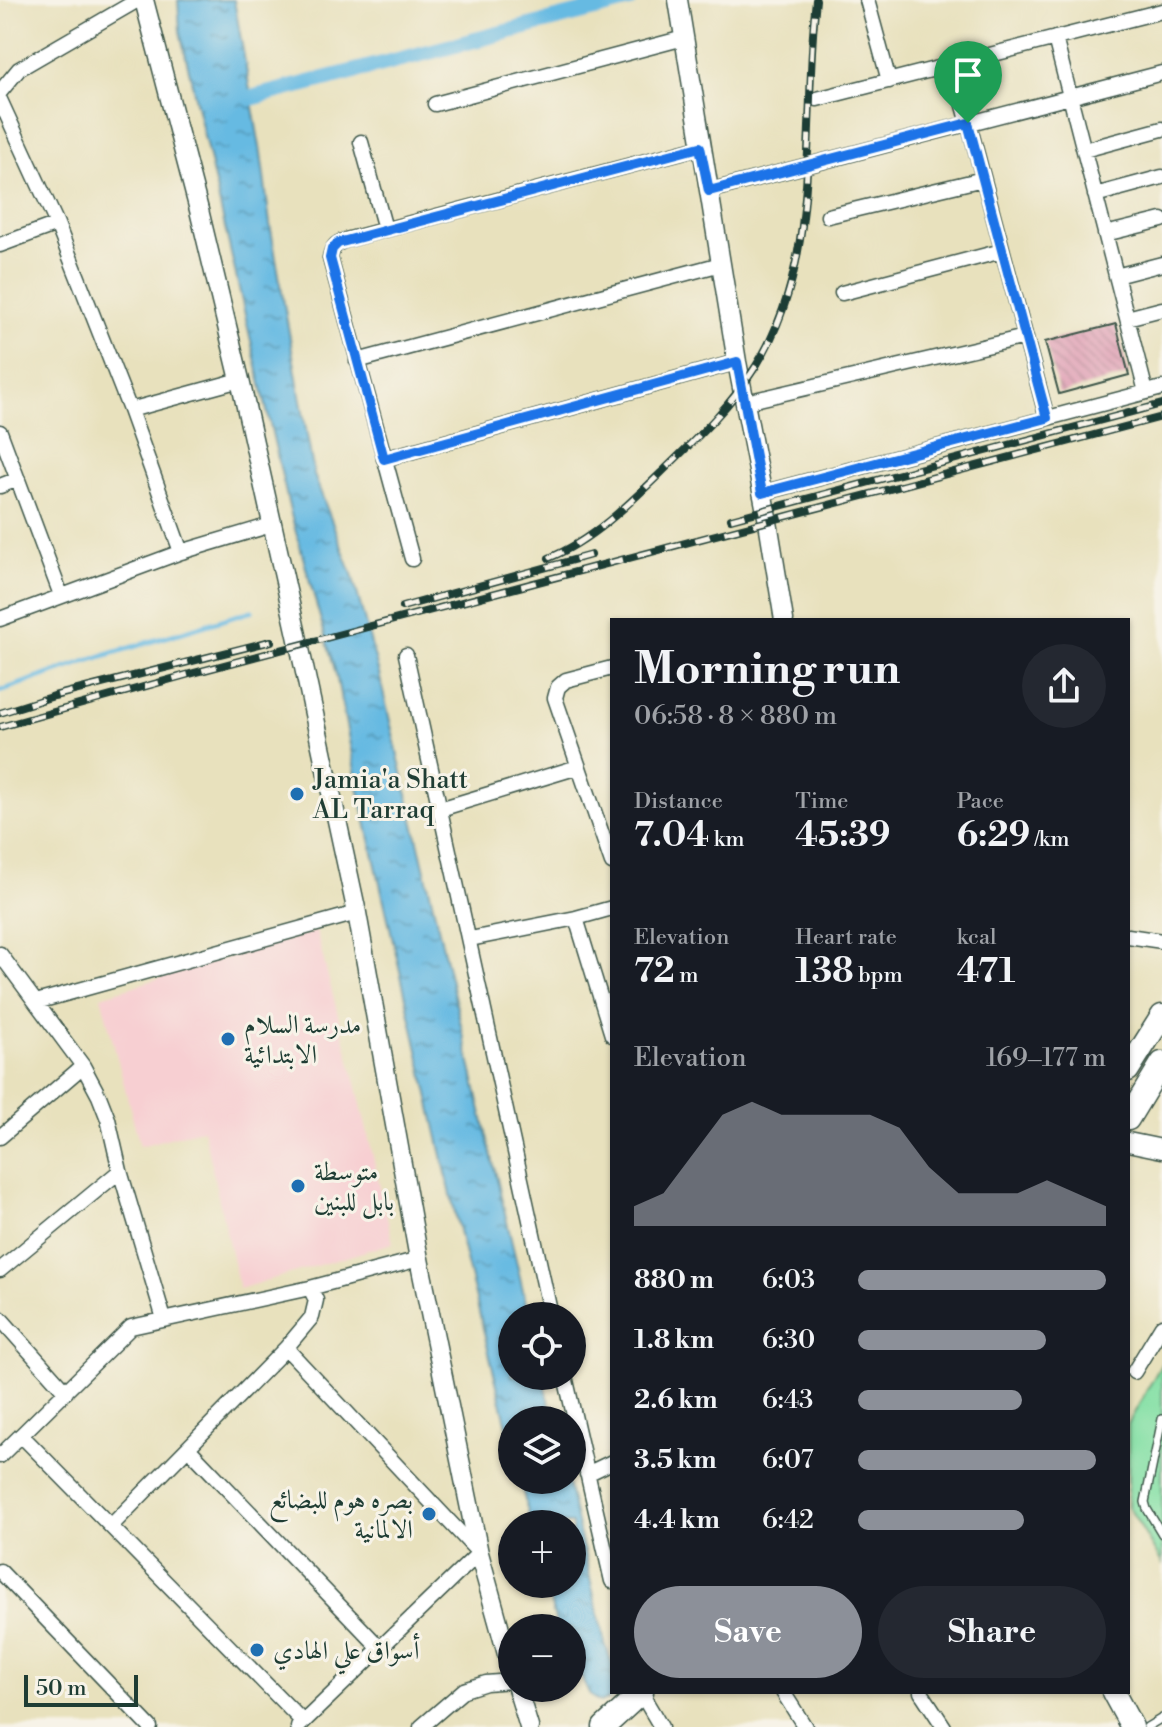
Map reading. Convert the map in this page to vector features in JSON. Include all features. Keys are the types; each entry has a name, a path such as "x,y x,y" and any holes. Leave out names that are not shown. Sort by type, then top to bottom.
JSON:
{"main road":[{"path":"1130,1067 1162,1016"},
{"path":"1130,1116 1162,1063"},
{"path":"604,1727 640,1694"},
{"path":"1114,1694 1132,1727"}],"street":[{"path":"0,92 13,75 27,64 138,0"},
{"path":"144,0 240,380 357,913 419,1259 479,1553 498,1622"},
{"path":"678,0 700,147 784,618"},
{"path":"867,0 889,81"},
{"path":"817,99 1162,11"},
{"path":"435,104 682,28"},
{"path":"1055,38 1146,392"},
{"path":"953,64 1047,418"},
{"path":"709,191 1162,73"},
{"path":"0,100 57,224 130,410 181,552"},
{"path":"1084,150 1162,129"},
{"path":"361,142 385,229"},
{"path":"412,559 330,258 332,249 338,243 385,229 700,147"},
{"path":"1095,195 1162,177"},
{"path":"828,216 983,179"},
{"path":"1105,234 1162,220"},
{"path":"0,245 57,224"},
{"path":"842,293 1002,251"},
{"path":"357,361 721,264"},
{"path":"1116,276 1162,264"},
{"path":"1127,318 1162,309"},
{"path":"746,402 1025,337"},
{"path":"384,459 737,362"},
{"path":"130,410 240,380"},
{"path":"762,493 1162,388"},
{"path":"0,432 61,595"},
{"path":"0,486 18,479"},
{"path":"0,619 181,552 271,525"},
{"path":"406,655 548,1302"},
{"path":"610,669 566,680 558,687 555,698 610,857"},
{"path":"440,809 578,767"},
{"path":"470,939 610,909"},
{"path":"36,1002 357,913"},
{"path":"576,918 610,1028"},
{"path":"1130,936 1162,941"},
{"path":"0,954 83,1066 99,1096 164,1319"},
{"path":"0,1137 83,1066"},
{"path":"1130,1142 1162,1149"},
{"path":"0,1270 120,1171"},
{"path":"0,1456 131,1327 310,1288 419,1259"},
{"path":"111,1526 286,1348 312,1317 316,1300 310,1288"},
{"path":"1,1321 66,1392"},
{"path":"1134,1372 1162,1326"},
{"path":"286,1348 479,1553"},
{"path":"568,1390 610,1572"},
{"path":"21,1435 301,1724 479,1553"},
{"path":"188,1448 380,1648"},
{"path":"587,1474 610,1463"},
{"path":"0,1571 139,1723"},
{"path":"421,1727 464,1690 498,1682"},
{"path":"642,1694 661,1727"},
{"path":"784,1694 805,1727"},
{"path":"922,1694 944,1727"},
{"path":"521,1702 529,1727"}],"lane":[{"path":"1162,1419 1145,1502 1162,1530"},
{"path":"1147,1727 1162,1718"}],"shaded area":[{"path":"316,931 356,1083 393,1243 239,1289 203,1129 140,1146 101,996"}],"green space":[{"path":"1162,1363 1162,1563 1130,1509 1130,1420"}],"water":[{"path":"178,0 234,0 314,475 352,574 379,674 526,1302 498,1302 498,1389 359,791 336,674 290,511 180,31"},
{"path":"498,1390 546,1390 550,1406 502,1406"},
{"path":"524,1494 570,1494 574,1510 528,1510"},
{"path":"586,1562 610,1658 610,1694 613,1694 609,1699 597,1701 586,1687 586,1614 554,1614 550,1598 586,1598"}],"building":[{"path":"1116,324 1129,375 1059,394 1045,342"}],"waterway":[{"path":"251,98 630,0"},
{"path":"0,691 252,611"}],"railway":[{"path":"549,558 582,541 613,518 704,431 747,380 777,324 792,281 801,235 816,0"},
{"path":"731,519 1162,404"},
{"path":"0,727 1162,417"},
{"path":"402,607 591,555"},
{"path":"0,713 54,696 271,641"}],"place":[{"name":"Jamia'a Shatt AL Tarraq","path":"297,794"},
{"name":"مدرسة السلام الابتدائية","path":"228,1039"},
{"name":"متوسطة بابل للبنين","path":"298,1186"},
{"name":"بصره هوم للبضائع الالمانية","path":"429,1514"},
{"name":"أسواق علي الهادي","path":"257,1650"}],"route":[{"path":"968,123 1047,418 762,493 737,362 384,459 330,258 332,249 338,243 700,147 709,191 968,123"}]}
